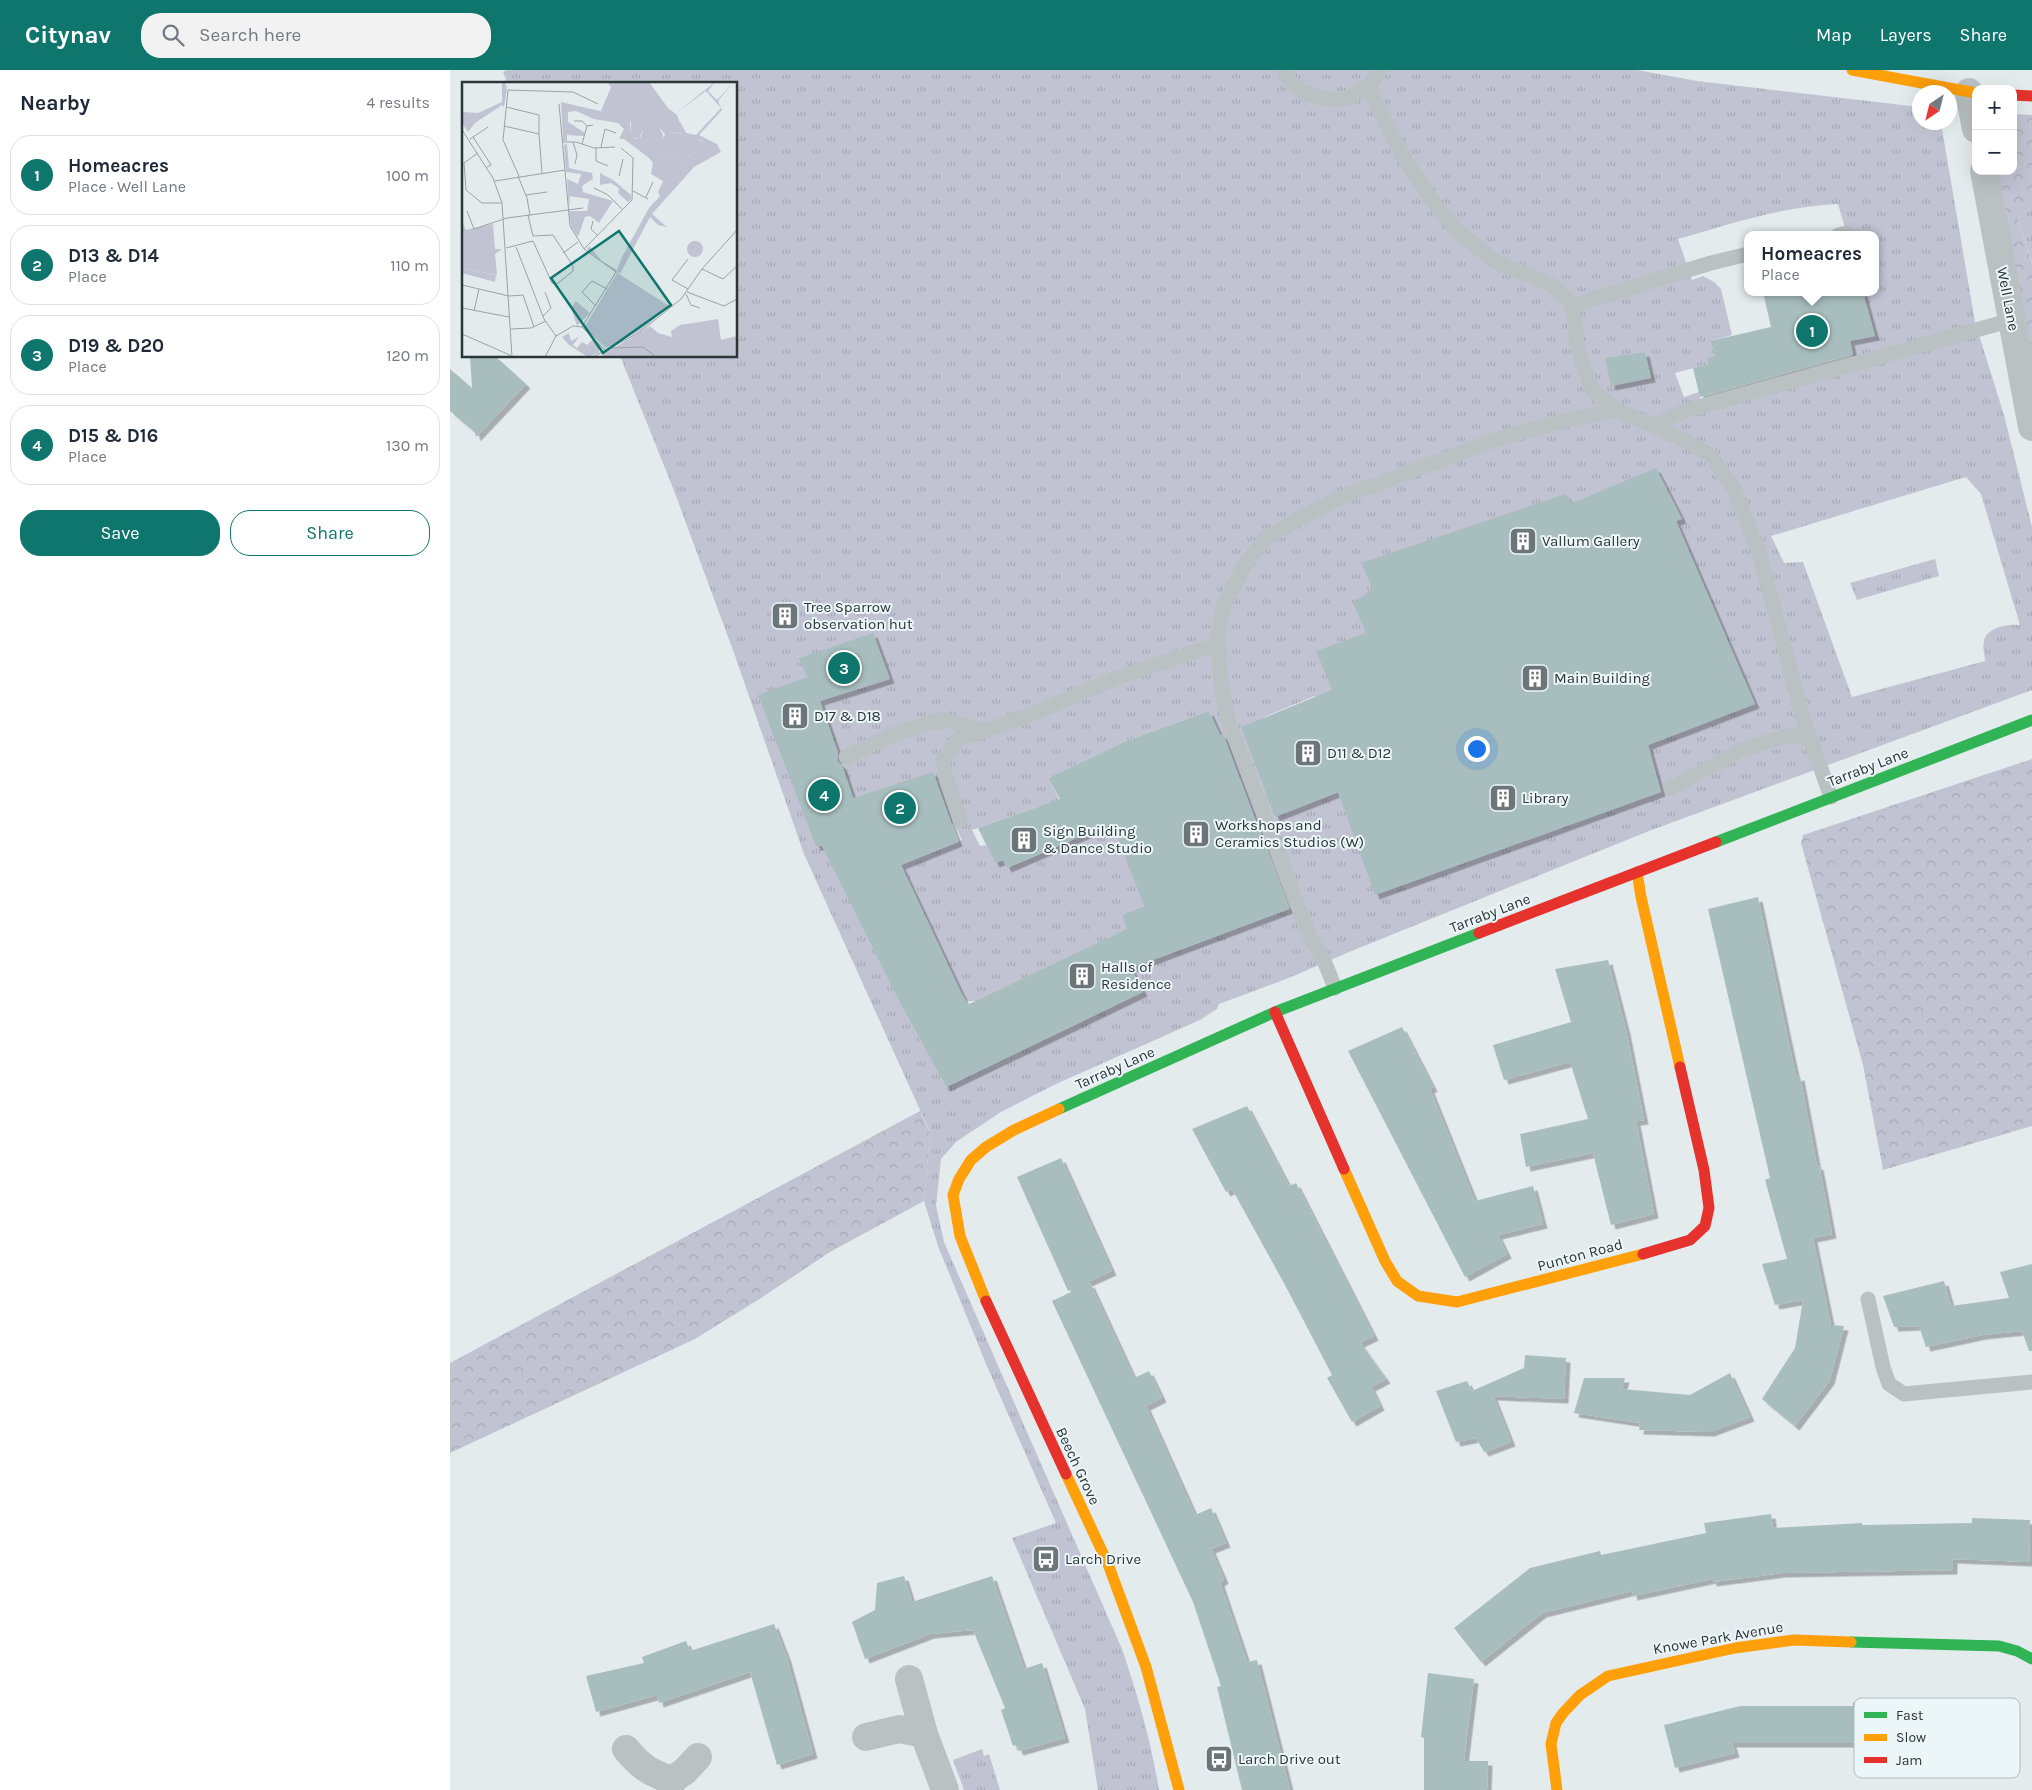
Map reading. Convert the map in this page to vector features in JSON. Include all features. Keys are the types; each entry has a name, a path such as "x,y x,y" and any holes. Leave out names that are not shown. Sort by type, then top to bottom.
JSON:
{"street":[{"path":"1852,70 1879,72 1972,92"},
{"path":"2017,95 2032,96"},
{"name":"Well Lane","path":"1985,175 2032,427"},
{"name":"Tarraby Lane","path":"970,1160 986,1147 1014,1130 1275,1012 2032,720"},
{"name":"Punton Road","path":"1275,1012 1385,1261 1397,1282 1418,1296 1457,1302 1614,1262 1690,1240 1705,1226 1709,1208 1704,1170 1641,897 1637,872"},
{"name":"Beech Grove","path":"970,1160 959,1179 953,1195 960,1236 990,1311 1108,1564 1146,1667 1179,1790"},
{"name":"Knowe Park Avenue","path":"1557,1790 1551,1742 1556,1725 1576,1697 1591,1684 1608,1676 1734,1648 1794,1640 1999,1646 2017,1651 2032,1659"},
{"path":"909,1679 924,1734 945,1790"},
{"path":"866,1737 899,1729 924,1734"},
{"path":"626,1750 650,1772 671,1785 698,1757"}],"lane":[{"path":"1283,70 1289,81 1308,95 1326,98 1348,98 1368,87 1381,70"},
{"path":"1368,87 1403,156 1430,198 1456,230 1494,260 1555,287 1570,302 1577,347 1593,391 1617,410 1655,425 1710,456 1734,489 1759,552 1803,718 1831,798"},
{"path":"1571,306 1711,263 1744,255"},
{"path":"1655,425 1684,411 2012,320"},
{"path":"1335,988 1325,963 1309,935 1229,724 1220,676 1218,644 1224,603 1247,562 1265,539 1298,519 1342,497 1503,437 1567,420 1617,410"},
{"path":"960,820 946,778 943,759 959,738 1028,716 1077,694 1150,666 1218,644"},
{"path":"846,758 892,735 942,719 984,731"},
{"path":"1672,788 1740,750 1789,735 1811,739"},
{"path":"1868,1299 1882,1367 1889,1384 1904,1394 2032,1382"}],"green space":[{"path":"507,70 1637,70 1697,81 1912,106 1912,130 1942,130 1975,322 2004,415 2032,527 2032,690 1649,831 1291,977 1219,1004 1217,1009 1200,1020 1056,1084 1001,1112 956,1142 941,1159 936,1205 944,1242 1122,1649 1144,1719 1159,1790 1098,1790 1085,1709 1012,1538 1056,1523 986,1364 938,1246 924,1201 930,1132 804,854 734,653 673,488 621,358 738,358 738,82 507,82 503,72","holes":["1838,204 1846,231 1879,231 1879,296 1862,296 1848,341 1854,362 1700,400 1699,392 1684,397 1675,373 1708,364 1707,358 1715,356 1710,341 1732,335 1721,289 1714,282 1703,276 1692,280 1678,239 1777,212 1818,205","1966,477 1981,494 2020,625 1999,627 1989,632 1983,643 1985,661 1852,697 1803,562 1784,563 1771,536","1315,696 1349,788 1302,806 1264,717","1209,711 1293,907 1159,958 1137,952 1122,915 1144,906 1135,880 1125,820 1066,812 1048,778 1126,741","1040,806 1086,834 1007,868 1003,860 995,863 986,845 980,846 972,830","954,823 962,840 905,863 896,845","1063,960 1107,1009 946,1087 901,1005 962,995 967,1001 976,1001"]},
{"path":"2017,114 2032,115 2032,206 2018,219 2032,263 2032,384 1987,175 2017,175"},
{"path":"2032,206 2032,262 2018,219"},
{"path":"1935,559 1939,576 1857,600 1850,583"},
{"path":"2032,759 2032,1126 1883,1170 1863,1065 1801,843 1803,835"},
{"path":"920,1111 930,1133 924,1201 830,1252 695,1339 450,1453 450,1363"},
{"path":"982,1749 984,1756 989,1754 1000,1790 964,1790 953,1760"}],"building":[{"path":"1764,296 1864,296 1875,336 1850,341 1853,354 1700,397 1693,368 1708,364 1707,358 1715,356 1710,341 1771,327"},
{"path":"1645,352 1651,378 1611,386 1605,358"},
{"path":"470,358 497,358 526,384 476,437 475,432 450,411 450,369 472,388"},
{"path":"1656,468 1682,519 1676,521 1755,704 1648,745 1661,792 1375,895 1338,792 1275,817 1241,727 1332,690 1316,651 1366,633 1353,603 1373,589 1361,563 1565,494 1572,503"},
{"path":"873,633 890,679 820,701 838,753 837,761 842,765 853,798 933,772 958,842 901,865 967,1005 1127,929 1122,915 1144,906 1113,824 1007,868 1003,860 995,863 978,828 1060,799 1048,778 1126,741 1209,711 1220,735 1223,734 1289,909 1131,968 1143,992 946,1087 901,1005 822,846 816,846 758,695 807,677 799,658"},
{"path":"1758,897 1796,1077 1800,1076 1832,1234 1813,1238 1831,1325 1844,1326 1830,1380 1795,1426 1762,1399 1795,1348 1803,1300 1775,1305 1762,1264 1787,1259 1765,1180 1770,1178 1708,909"},
{"path":"1608,960 1626,1030 1644,1120 1636,1121 1654,1214 1611,1225 1593,1153 1526,1167 1520,1134 1588,1119 1570,1062 1504,1080 1493,1045 1571,1022 1555,969"},
{"path":"1402,1027 1433,1087 1430,1089 1475,1201 1533,1186 1543,1224 1498,1235 1507,1254 1465,1277 1348,1051"},
{"path":"1247,1106 1289,1186 1296,1183 1374,1336 1360,1343 1386,1379 1371,1387 1380,1406 1352,1422 1327,1378 1332,1375 1285,1285 1232,1189 1226,1192 1192,1129"},
{"path":"1061,1158 1112,1271 1068,1291 1017,1177"},
{"path":"2032,1264 2032,1351 2029,1351 2022,1331 1982,1335 1926,1347 1919,1326 1894,1327 1883,1296 1944,1281 1951,1306 2009,1298 2000,1272"},
{"path":"1090,1283 1134,1378 1149,1371 1162,1398 1146,1406 1195,1515 1211,1508 1226,1543 1211,1549 1224,1579 1220,1582 1247,1662 1257,1660 1290,1790 1242,1790 1217,1687 1221,1686 1193,1602 1052,1301"},
{"path":"1525,1355 1566,1358 1564,1399 1493,1396 1511,1442 1484,1452 1476,1438 1456,1442 1436,1391 1467,1381 1472,1391 1524,1368"},
{"path":"1730,1373 1750,1417 1710,1432 1639,1430 1640,1423 1574,1413 1584,1378 1625,1378 1622,1389 1690,1395"},
{"path":"1771,1514 1773,1528 1862,1523 1862,1525 1972,1523 1972,1518 2030,1520 2029,1562 1953,1559 1953,1570 1781,1573 1712,1582 1712,1579 1633,1596 1632,1591 1542,1613 1481,1662 1454,1628 1530,1568 1600,1551 1601,1555 1706,1533 1704,1523"},
{"path":"904,1576 912,1602 992,1576 1024,1669 1042,1663 1065,1738 1019,1751 1016,1745 1013,1746 1001,1710 1005,1708 973,1630 930,1634 865,1659 852,1622 875,1610 877,1583"},
{"path":"774,1624 787,1658 813,1754 777,1765 750,1672 659,1703 657,1695 596,1712 586,1676 644,1663 642,1657 686,1641 690,1651"},
{"path":"1428,1673 1474,1679 1464,1761 1488,1761 1487,1790 1424,1790 1424,1738 1421,1737"},
{"path":"1854,1702 1854,1746 1853,1743 1732,1743 1735,1753 1675,1768 1664,1725 1740,1706 1853,1706"}],"traffic: fast":[{"path":"1716,842 2032,720"},
{"path":"1059,1109 1275,1012 1479,933"},
{"path":"1851,1642 1999,1646 2017,1651 2032,1659"}],"traffic: slow":[{"path":"1852,70 1972,92"},
{"path":"1637,872 1680,1067"},
{"path":"986,1301 960,1236 953,1195 959,1179 971,1160 986,1147 1014,1130 1059,1109"},
{"path":"1344,1169 1385,1261 1397,1281 1418,1296 1457,1302 1643,1254"},
{"path":"1066,1474 1108,1564 1146,1667 1179,1790"},
{"path":"1557,1790 1551,1744 1556,1723 1580,1695 1608,1676 1735,1648 1794,1640 1851,1642"}],"traffic: jam":[{"path":"2017,95 2032,96"},
{"path":"1479,933 1716,842"},
{"path":"1275,1012 1344,1169"},
{"path":"1643,1254 1690,1240 1705,1226 1709,1208 1704,1170 1680,1067"},
{"path":"986,1301 1066,1474"}],"place":[{"name":"Homeacres","path":"1812,331"},
{"name":"Vallum Gallery","path":"1523,541"},
{"name":"Tree Sparrow observation hut","path":"785,616"},
{"name":"D19 & D20","path":"844,668"},
{"name":"Main Building","path":"1535,678"},
{"name":"D17 & D18","path":"795,716"},
{"name":"D11 & D12","path":"1308,753"},
{"name":"D15 & D16","path":"824,795"},
{"name":"Library","path":"1503,798"},
{"name":"D13 & D14","path":"900,808"},
{"name":"Workshops and Ceramics Studios (W)","path":"1196,834"},
{"name":"Sign Building & Dance Studio","path":"1024,840"},
{"name":"Halls of Residence","path":"1082,976"},
{"name":"Larch Drive","path":"1046,1559"},
{"name":"Larch Drive out","path":"1219,1759"}]}
